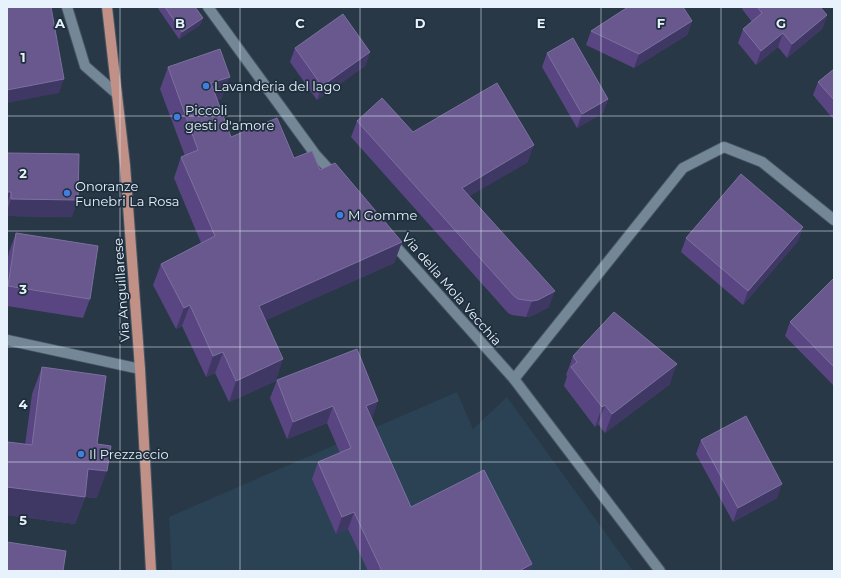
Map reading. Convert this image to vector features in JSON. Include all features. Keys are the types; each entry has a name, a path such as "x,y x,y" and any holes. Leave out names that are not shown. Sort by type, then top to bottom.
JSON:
{"main road":[{"name":"Via Anguillarese","path":"107,7 125,166 140,369 151,571"}],"street":[{"path":"67,7 85,66 117,94"},
{"path":"208,7 311,148 341,184"},
{"path":"514,379 683,168 724,147 762,162 834,220"},
{"name":"Via della Mola Vecchia","path":"383,231 514,379 660,571"},
{"path":"7,340 140,369"}],"shaded area":[{"path":"457,392 473,429 507,397 633,571 172,571 169,517"}],"building":[{"path":"7,7 51,7 64,79 7,90"},
{"path":"165,7 195,7 203,18 182,32"},
{"path":"628,7 683,7 692,21 639,54 591,31"},
{"path":"757,7 820,7 827,15 792,44 783,33 761,51 743,29 762,13"},
{"path":"343,14 370,52 322,86 295,48"},
{"path":"573,38 608,99 582,114 547,53"},
{"path":"220,49 230,77 211,83 231,137 277,118 294,158 312,151 320,170 335,163 402,242 259,306 283,359 236,381 223,352 213,356 190,305 184,308 161,264 215,236 181,157 198,150 168,67"},
{"path":"834,69 834,100 818,82"},
{"path":"497,83 534,145 462,188 555,291 538,300 532,301 518,299 514,296 357,121 382,98 413,132"},
{"path":"7,153 79,154 78,200 11,199 11,192 7,192"},
{"path":"741,174 803,227 748,291 686,238"},
{"path":"16,233 98,246 90,299 8,286"},
{"path":"834,278 834,367 790,322"},
{"path":"614,312 677,364 612,414 605,405 602,407 571,367 577,362 573,356"},
{"path":"357,349 378,401 366,406 411,507 484,470 532,564 519,571 382,571 354,512 342,517 318,462 351,448 333,406 293,422 277,380"},
{"path":"42,367 106,376 97,444 111,446 107,471 88,469 85,497 7,487 8,442 32,445"},
{"path":"746,416 782,484 738,508 701,440"},
{"path":"7,542 66,551 63,571 7,571"}],"place":[{"name":"Lavanderia del lago","path":"206,86"},
{"name":"Piccoli gesti d'amore","path":"177,117"},
{"name":"Onoranze Funebri La Rosa","path":"67,193"},
{"name":"M Gomme","path":"340,215"},
{"name":"Il Prezzaccio","path":"81,454"}]}
